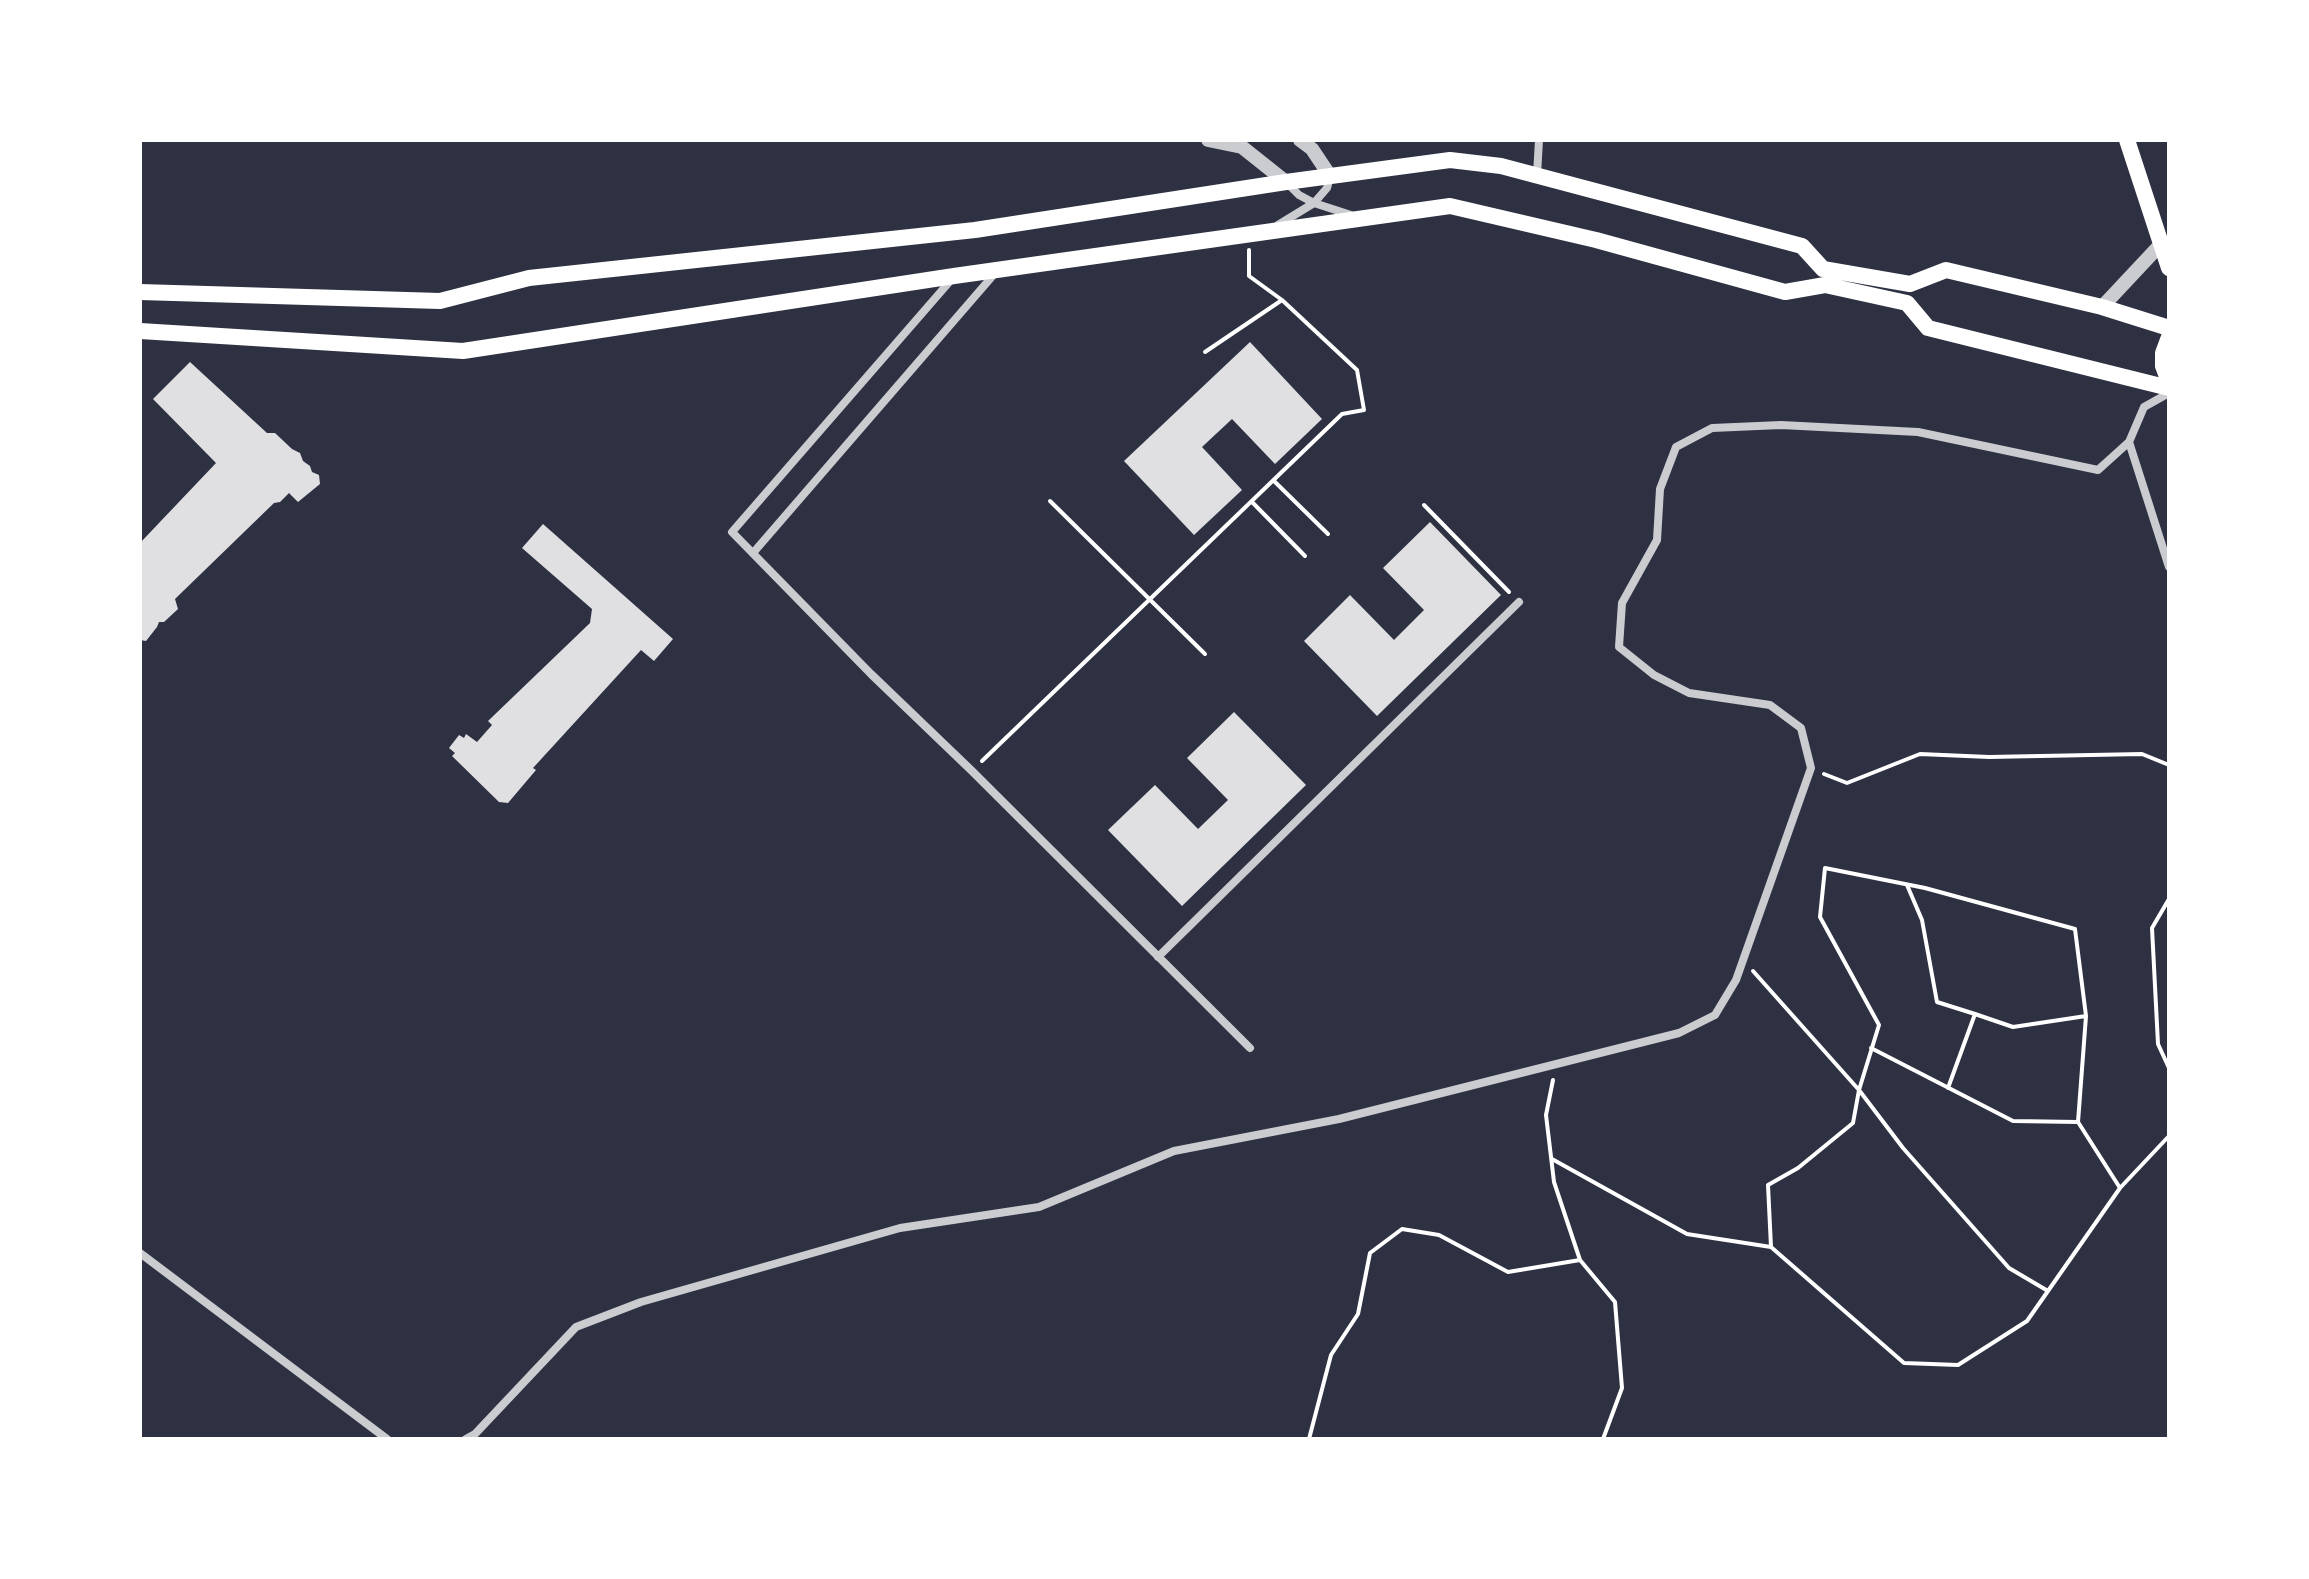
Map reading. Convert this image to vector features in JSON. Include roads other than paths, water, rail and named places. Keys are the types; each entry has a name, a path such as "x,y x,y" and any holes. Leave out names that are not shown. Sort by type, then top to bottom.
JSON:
{"main road":[{"path":"2127,140 2169,268"},
{"path":"140,292 440,301 529,278 975,230 1450,160 1501,166 1802,246 1823,269 1910,284 1946,270 2102,307 2169,328"},
{"path":"140,331 463,351 954,276 1450,206 1596,240 1785,292 1825,285 1907,303 1928,328 2169,390"},
{"path":"2169,337 2163,353 2163,366 2169,382"}],"street":[{"path":"1208,140 1242,147 1299,195 1359,218"},
{"path":"1256,233 1294,217 1314,203 1327,188 1330,176 1312,149 1300,140"},
{"path":"1537,175 1539,140"},
{"path":"2102,307 2161,244"},
{"path":"753,553 996,271"},
{"path":"954,276 732,532 871,674 1250,1048"},
{"path":"466,1439 475,1434 576,1327 641,1302 900,1228 1039,1207 1174,1151 1339,1119 1556,1065 1679,1033 1715,1015 1736,980 1811,768 1801,728 1770,705 1689,693 1654,675 1619,647 1622,603 1657,540 1660,489 1676,447 1712,428 1796,425 1918,432 2098,470 2129,442 2144,407 2169,390"},
{"path":"2129,442 2169,567"},
{"path":"1158,957 1519,602"},
{"path":"140,1253 387,1439"}]}
